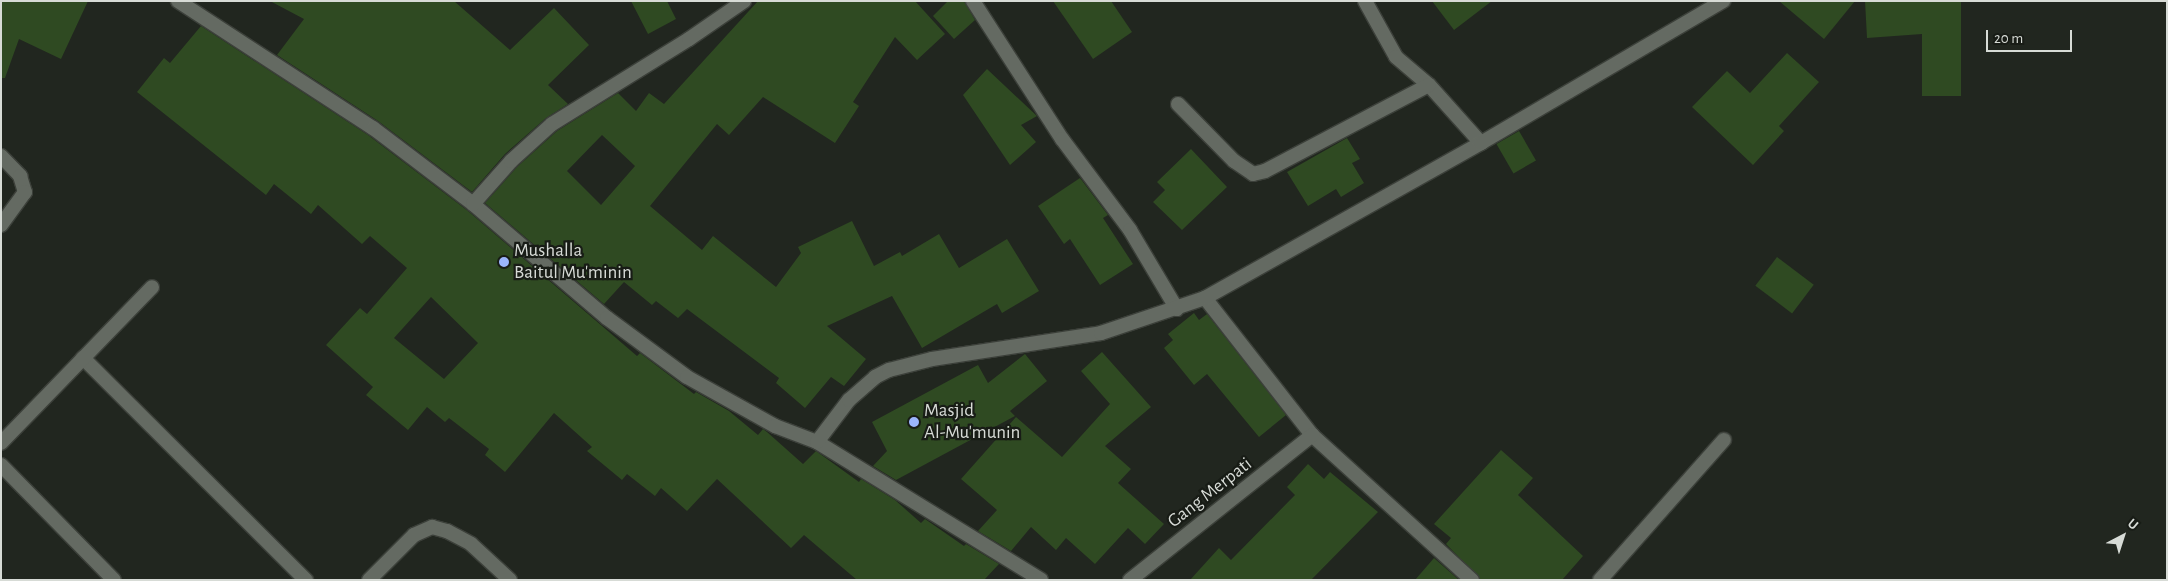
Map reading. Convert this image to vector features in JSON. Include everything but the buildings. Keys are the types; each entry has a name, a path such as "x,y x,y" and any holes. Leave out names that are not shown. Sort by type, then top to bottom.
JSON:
{"street":[{"path":"178,1 373,128 473,204 646,348 687,377 775,426 816,442 1041,580"},
{"path":"473,204 511,161 552,124 744,1"},
{"path":"973,1 1062,139 1130,230 1178,310"},
{"path":"1365,1 1396,57 1429,85 1481,143"},
{"path":"816,442 848,400 875,377 889,370 932,359 1101,333 1178,310 1205,298 1481,143 1722,1"},
{"path":"1178,104 1234,161 1252,174 1265,171 1429,85"},
{"path":"1,156 20,176 25,192 1,225"},
{"path":"1,443 152,288"},
{"path":"1205,298 1312,435 1472,580"},
{"path":"83,358 306,580"},
{"name":"Gang Merpati","path":"1130,580 1312,435"},
{"path":"1600,580 1724,440"},
{"path":"1,465 114,580"},
{"path":"368,580 414,535 432,527 447,531 471,544 510,580"}],"place":[{"name":"Mushalla Baitul Mu'minin","path":"504,262"},
{"name":"Masjid Al-Mu'munin","path":"914,422"}]}
